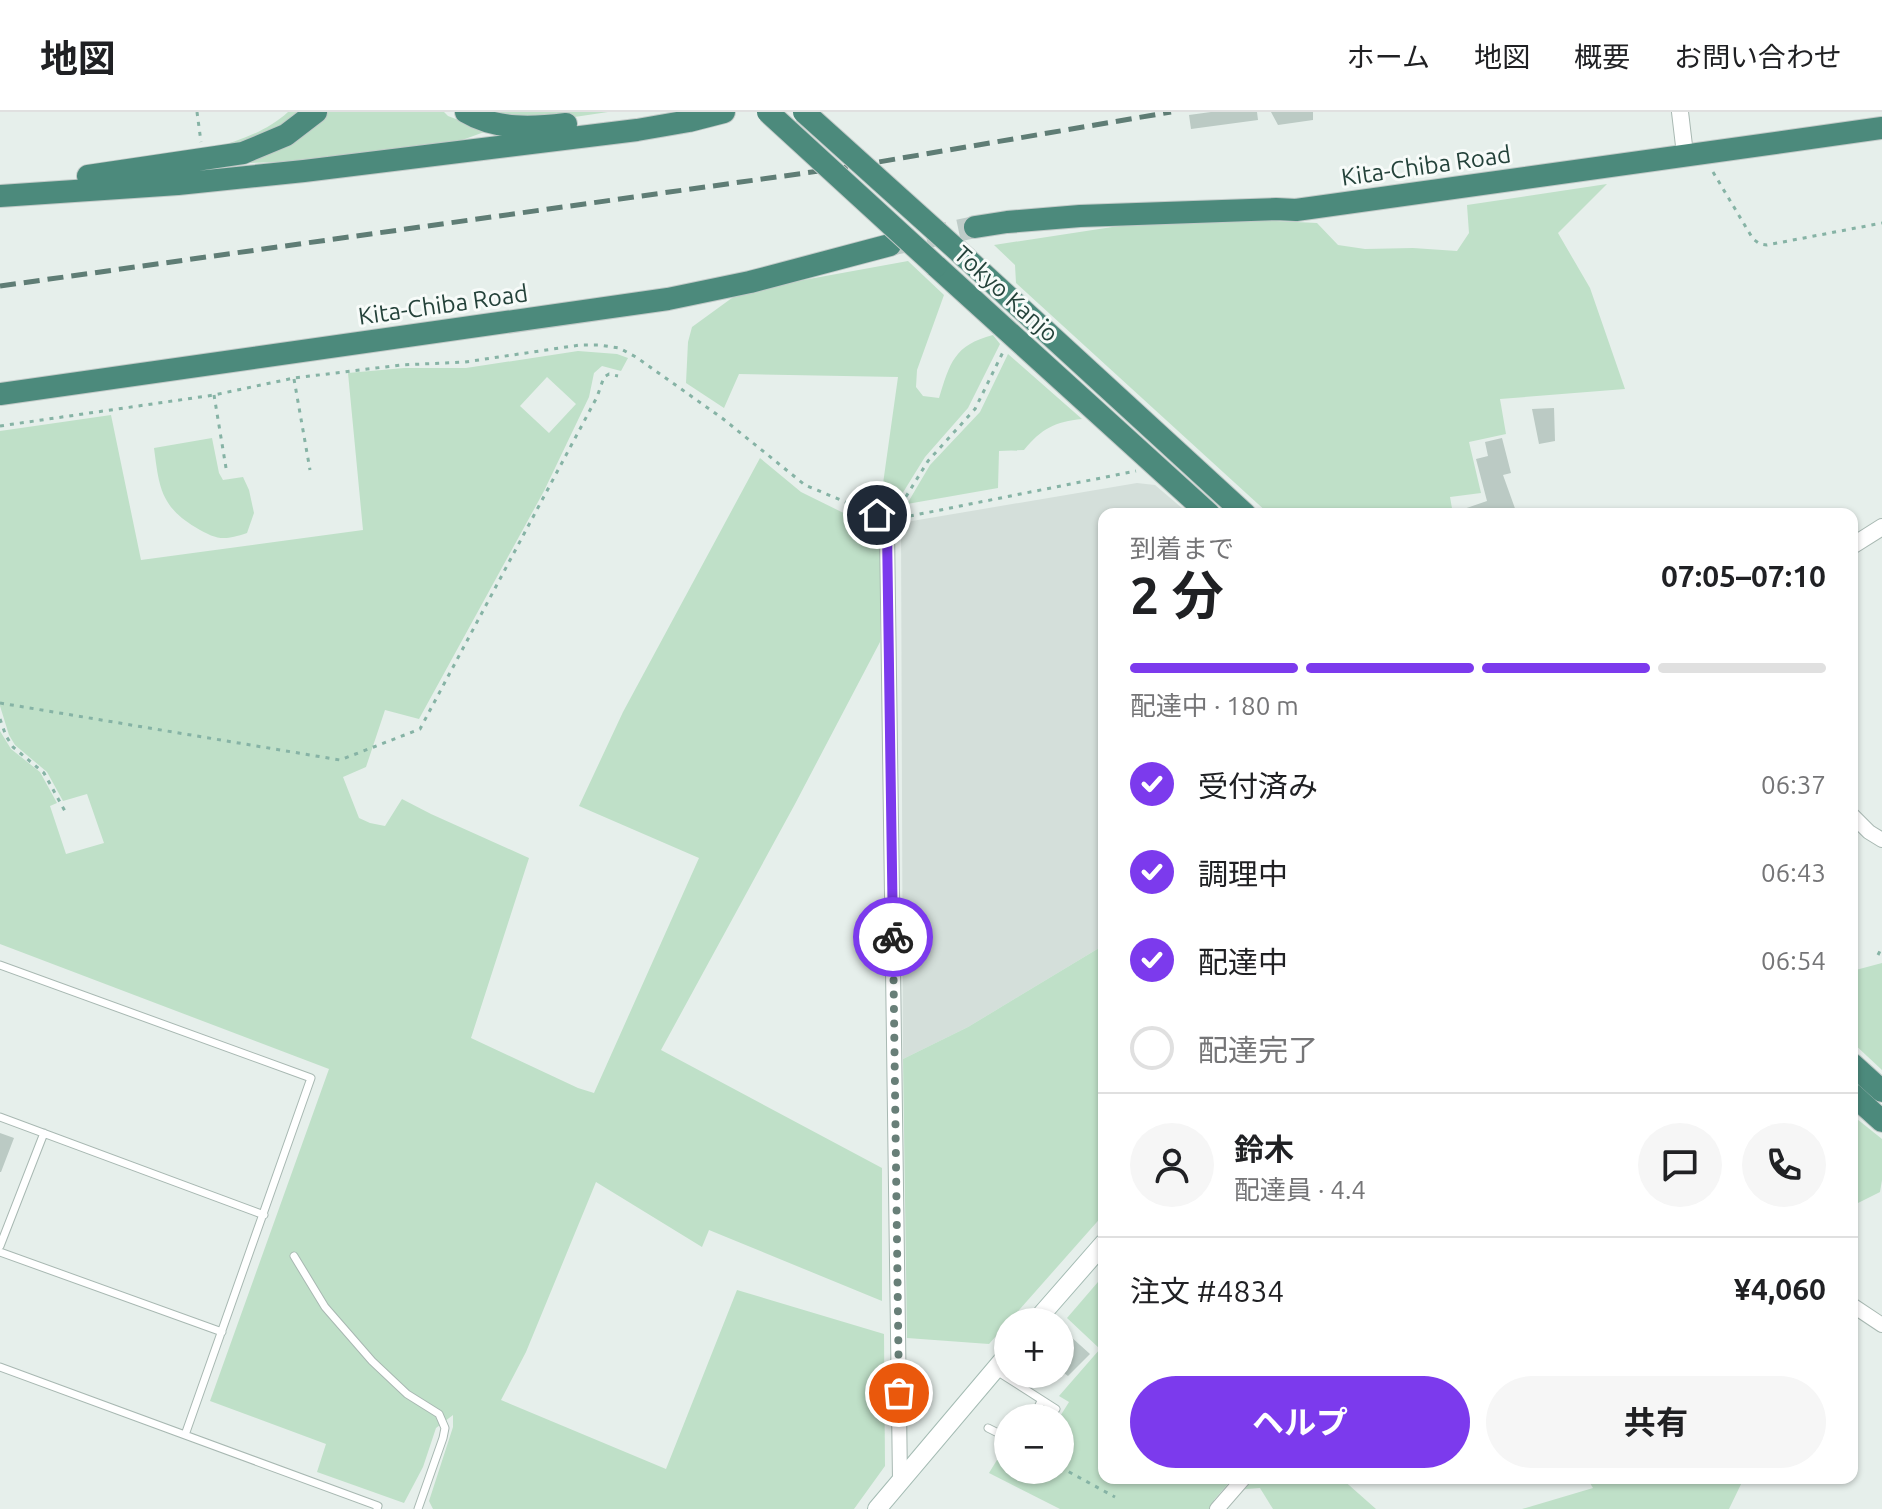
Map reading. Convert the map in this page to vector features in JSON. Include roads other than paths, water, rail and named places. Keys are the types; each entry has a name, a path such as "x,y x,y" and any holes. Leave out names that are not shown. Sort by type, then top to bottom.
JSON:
{"highway":[{"path":"0,189 243,153 286,135 316,112"},
{"path":"466,112 485,121 519,127 701,112"},
{"path":"0,196 178,184 304,171 637,130 724,112"},
{"name":"Tokyo Kanjo","path":"768,112 1202,508"},
{"name":"Tokyo Kanjo","path":"804,112 971,258 1031,319 1238,508"},
{"path":"824,112 927,206 971,258"},
{"name":"Kita-Chiba Road","path":"975,227 1080,216 1296,210 1882,128"},
{"name":"Kita-Chiba Road","path":"0,394 668,299 750,282 890,245"},
{"path":"1858,1069 1882,1091"},
{"path":"1858,1099 1882,1121"}],"main road":[{"path":"1047,1308 1098,1250"},
{"path":"877,1509 994,1371"}],"street":[{"path":"1680,112 1685,154"},
{"path":"877,515 884,521 887,530 900,1480"},
{"path":"1858,542 1882,527"},
{"path":"1858,821 1882,840"},
{"path":"1858,1309 1881,1322"},
{"path":"1217,1509 1239,1484"}],"lane":[{"path":"0,965 311,1078 185,1435"},
{"path":"0,1117 264,1215"},
{"path":"0,1246 44,1133"},
{"path":"0,1252 222,1332"},
{"path":"294,1256 325,1307 372,1361 407,1394 439,1414 442,1420 445,1428 443,1438 418,1509"},
{"path":"0,1367 378,1506 377,1509"},
{"path":"1022,1388 1047,1404"},
{"path":"988,1428 994,1431"}],"tunnel":[{"path":"894,244 975,227"}],"railway":[{"path":"0,286 855,166 1171,112"}]}
